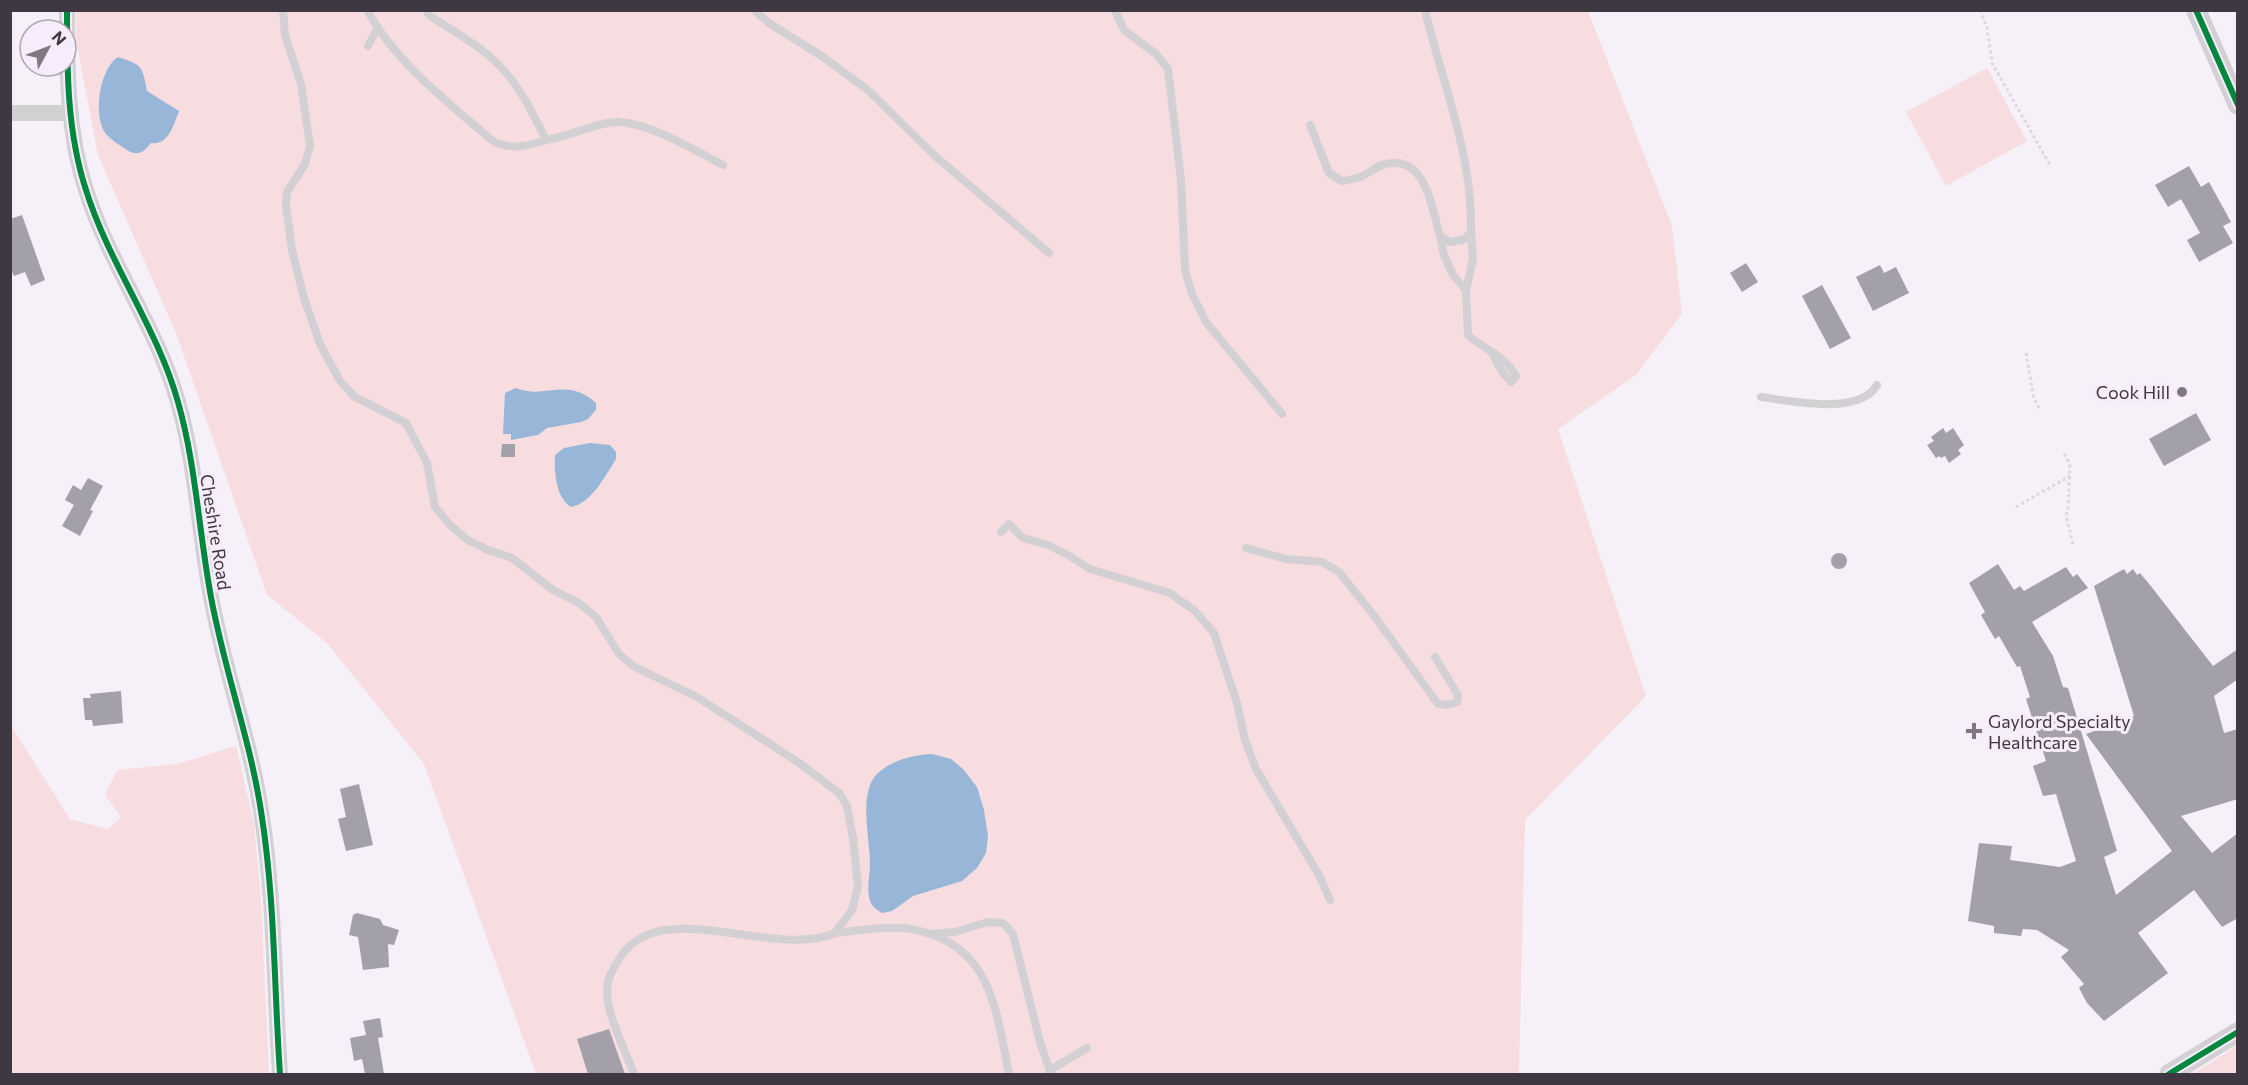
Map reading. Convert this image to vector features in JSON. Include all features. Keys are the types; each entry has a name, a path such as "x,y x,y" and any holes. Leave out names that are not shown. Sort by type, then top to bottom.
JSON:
{"street":[{"name":"Cheshire Road","path":"67,10 69,113 76,154 86,191 164,360 186,435 211,597 264,828 280,1074"},
{"path":"2196,10 2238,105"},
{"path":"10,113 69,113"},
{"path":"2169,1074 2238,1032"}],"lane":[{"path":"283,10 285,35 301,84 310,146 304,164 287,192 286,206 292,250 304,298 320,344 340,381 355,397 406,423 427,463 435,507 450,525 468,540 512,558 553,590 579,603 596,617 619,654 633,666 697,697 798,762 839,793 847,807 858,887 852,910 835,933"},
{"path":"367,10 377,29 400,56 494,142 505,147 523,147 618,122 654,131 723,165"},
{"path":"426,10 429,15 488,55 515,84 546,140"},
{"path":"754,10 769,23 823,57 868,90 935,156 1049,253"},
{"path":"1115,10 1124,30 1156,54 1168,69 1181,180 1185,270 1192,294 1206,322 1282,414"},
{"path":"1425,10 1449,93 1467,168 1473,259 1466,290 1468,335 1492,353"},
{"path":"368,46 377,29"},
{"path":"297,117 307,123"},
{"path":"1310,125 1329,173 1342,181 1360,177 1384,165 1404,164 1415,171 1426,186 1444,255 1453,275 1466,290"},
{"path":"1440,236 1450,242 1462,240 1471,232"},
{"path":"1761,397 1839,404 1872,394 1877,385"},
{"path":"1001,532 1010,524 1023,538 1048,545 1090,569 1170,593 1195,611 1214,633 1237,702 1245,740 1257,769 1314,866 1330,900"},
{"path":"1246,548 1286,559 1322,562 1339,572 1375,617 1438,704 1447,705 1457,702 1458,695 1435,657"},
{"path":"929,934 955,932 988,922 1003,923 1013,934 1040,1042 1051,1072 1087,1048"},
{"path":"634,1074 608,1004 606,980 626,948 655,931 699,928 782,941 825,937 835,933 903,928 950,942 975,963 990,994 999,1022 1009,1074"}],"path":[{"path":"1980,10 1987,28 1992,63 2050,165"},
{"path":"2026,353 2034,399 2039,408"},
{"path":"2064,454 2070,464 2066,515 2073,545"},
{"path":"2016,507 2070,476"}],"shaded area":[{"path":"76,11 1588,11 1672,226 1682,314 1636,375 1558,429 1646,696 1525,820 1519,1074 536,1074 424,764 327,643 267,595 176,333 98,155 78,50 78,18 76,18"},
{"path":"1987,68 2027,141 1946,186 1906,112"},
{"path":"10,724 70,819 108,829 121,817 105,795 117,770 177,764 236,746 254,824 261,899 269,1074 11,1074"},
{"path":"2237,1046 2237,1074 2193,1074"}],"water":[{"path":"118,57 137,65 142,71 147,91 179,111 166,138 157,143 151,143 139,153 128,151 110,138 99,116 103,81 112,63"},
{"path":"516,388 537,392 575,391 596,403 596,410 588,419 581,422 547,428 538,435 511,440 511,434 503,434 505,393"},
{"path":"590,443 610,445 616,452 616,459 592,495 571,507 559,491 555,455 564,448"},
{"path":"932,754 951,759 963,769 977,787 988,836 986,853 977,868 962,881 913,896 892,911 882,913 872,905 868,885 870,864 866,804 871,782 889,765 910,757"}],"building":[{"path":"2189,166 2201,187 2209,182 2231,222 2223,226 2233,243 2199,262 2187,240 2200,233 2181,199 2168,207 2155,185"},
{"path":"22,215 45,280 31,286 25,272 14,276 10,268 10,219"},
{"path":"1746,263 1758,282 1742,292 1730,273"},
{"path":"1880,265 1884,273 1896,267 1909,293 1873,311 1856,277"},
{"path":"1822,285 1851,338 1830,349 1802,296"},
{"path":"2196,413 2211,440 2164,466 2149,439"},
{"path":"1943,428 1946,433 1953,428 1964,445 1958,450 1961,454 1949,463 1945,456 1936,458 1927,445 1934,441 1931,437"},
{"path":"502,444 515,444 515,457 501,457"},
{"path":"88,478 103,486 80,536 62,526 74,505 65,500 73,485 81,490"},
{"path":"1839,553 1845,555 1847,561 1845,567 1839,569 1833,567 1831,561 1833,555"},
{"path":"1998,564 2014,590 2020,586 2024,591 2066,567 2073,577 2077,574 2088,588 2032,622 2053,656 2063,687 2068,688 2117,851 2104,857 2116,895 2172,851 2086,734 2134,716 2094,586 2124,569 2127,574 2133,569 2137,575 2140,573 2150,585 2213,666 2238,649 2238,679 2214,696 2224,733 2238,729 2238,799 2181,816 2212,853 2238,833 2238,918 2222,927 2194,890 2138,933 2168,973 2104,1021 2087,1003 2079,988 2084,984 2061,957 2069,950 2037,930 2023,929 2021,936 1994,933 1994,926 1968,921 1979,843 2012,846 2010,860 2060,867 2076,861 2056,794 2043,796 2033,766 2046,761 2026,699 2030,697 2020,666 2017,667 1999,636 1995,639 1981,615 1985,612 1969,583"},
{"path":"121,691 123,723 93,726 92,720 85,720 83,698 91,698 90,694"},
{"path":"359,784 373,845 346,851 338,819 346,817 340,789"},
{"path":"357,913 380,919 383,925 399,930 394,945 388,944 389,967 363,970 358,937 349,935 353,915"},
{"path":"380,1018 383,1037 378,1038 384,1074 365,1074 362,1059 354,1061 350,1038 366,1035 363,1021"},
{"path":"609,1029 625,1074 588,1074 577,1039"}],"cycle path":[{"path":"67,10 69,101 80,168 107,244 146,321 169,374 178,402 189,450 216,624 256,784 269,877 280,1074"},
{"path":"2196,10 2238,105"},
{"path":"2169,1074 2238,1032"}],"place":[{"name":"Cook Hill","path":"2182,392"},
{"name":"Gaylord Specialty Healthcare","path":"1974,731"}]}
